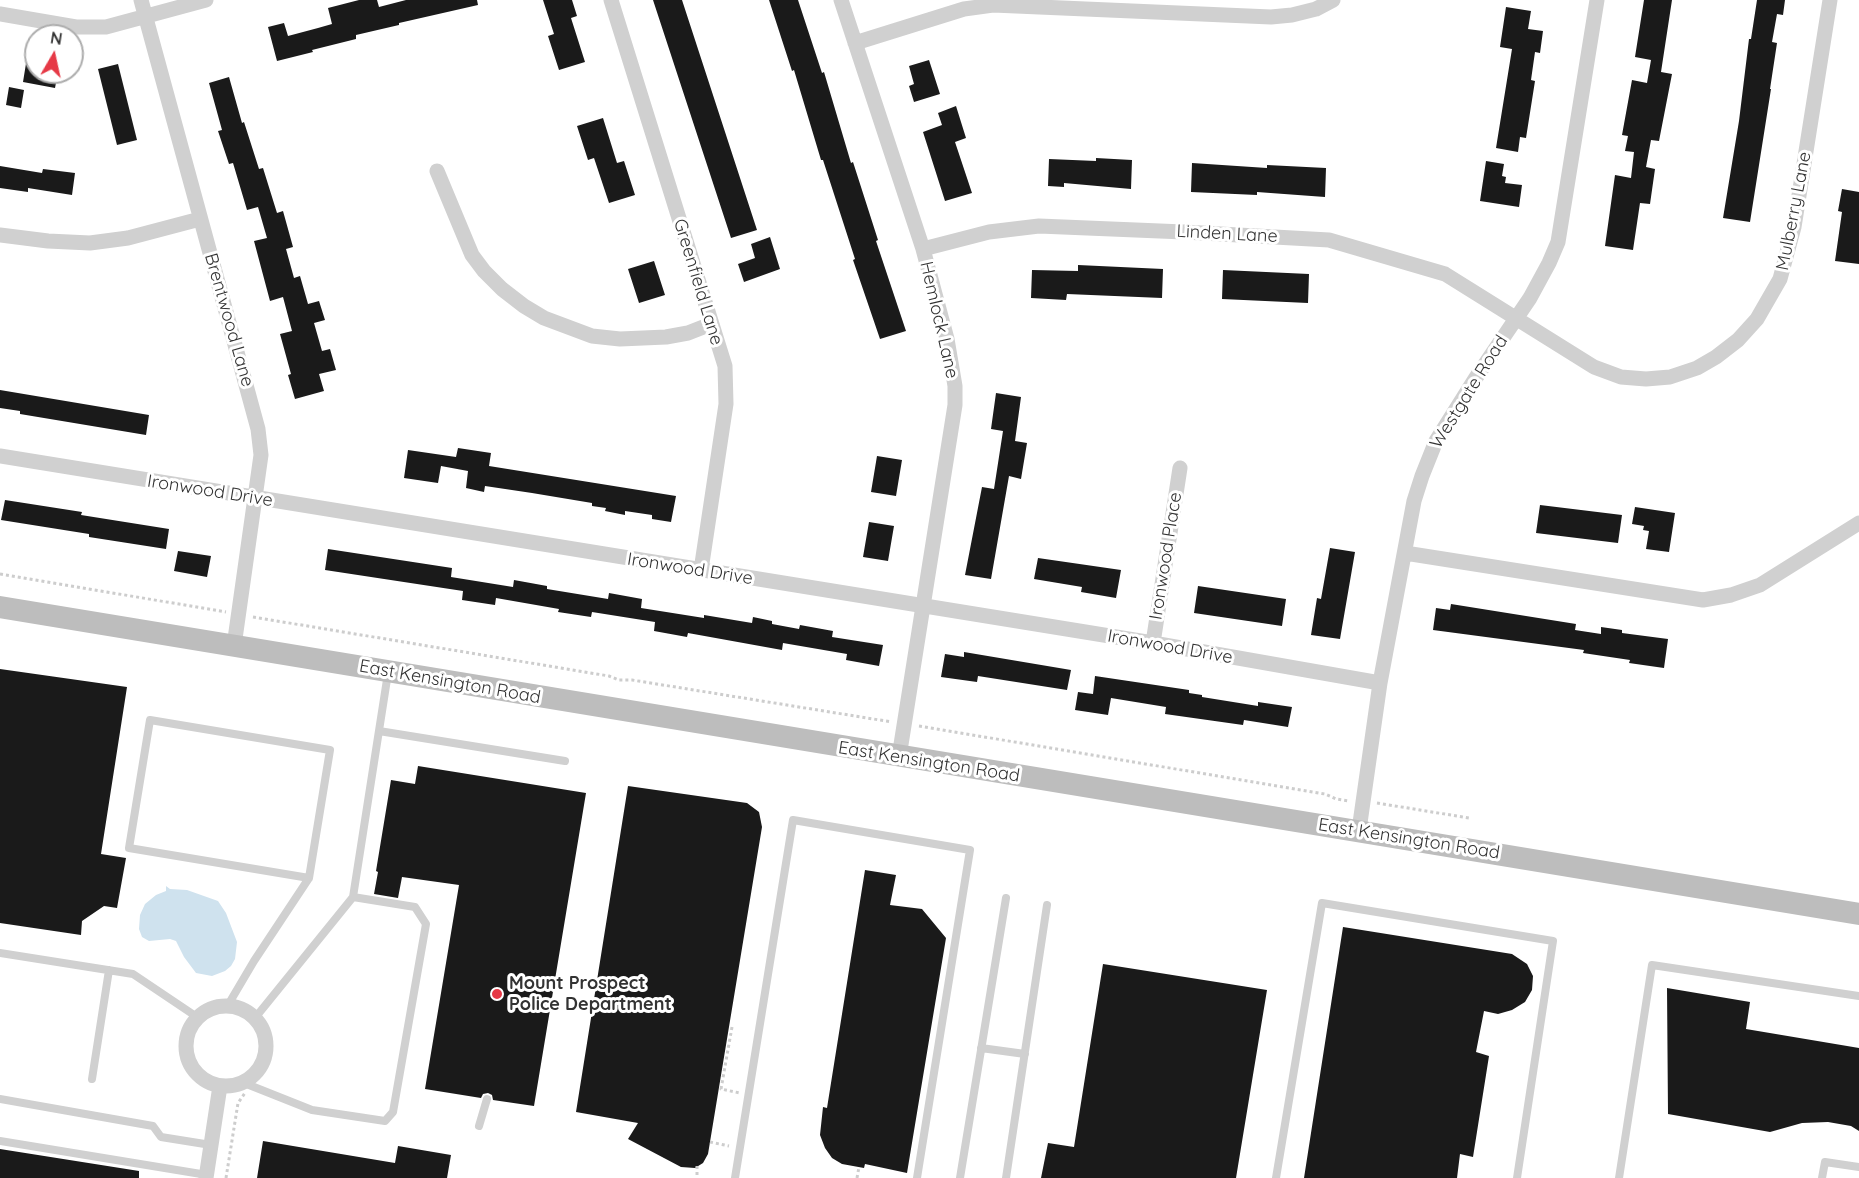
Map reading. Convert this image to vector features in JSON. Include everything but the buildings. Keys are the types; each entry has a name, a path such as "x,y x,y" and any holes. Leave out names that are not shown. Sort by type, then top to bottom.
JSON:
{"main road":[{"name":"East Kensington Road","path":"0,607 1859,914"}],"street":[{"name":"Brentwood Lane","path":"141,0 258,429 261,455 234,646"},
{"path":"0,14 91,28 106,27 206,0"},
{"name":"Greenfield Lane","path":"611,0 725,366 726,404 701,570"},
{"name":"Hemlock Lane","path":"841,0 923,249 947,339 955,386 955,405 900,757"},
{"path":"855,44 964,9 993,5 1271,17 1316,9 1333,0"},
{"name":"Westgate Road","path":"1359,830 1380,683 1414,501 1436,441 1530,298 1558,242 1597,0"},
{"name":"Mulberry Lane","path":"1516,317 1594,367 1621,377 1646,379 1670,377 1697,368 1738,340 1757,319 1768,301 1780,279 1788,256 1830,0"},
{"path":"436,171 472,255 502,289 544,318 592,336 620,339 666,338 711,324"},
{"path":"0,235 48,242 90,243 128,238 200,219"},
{"name":"Linden Lane","path":"923,249 988,232 1039,226 1329,240 1445,274 1516,317"},
{"name":"Ironwood Drive","path":"0,456 1380,683"},
{"name":"Ironwood Place","path":"1153,644 1180,468"},
{"path":"1405,553 1703,600 1731,595 1760,585 1859,522"},
{"path":"228,1005 238,1007 255,1018 263,1028 266,1040 266,1053 262,1065 248,1085 220,1086 207,1082 197,1075 190,1065 186,1052 186,1040 197,1017 206,1010 228,1005"},
{"path":"207,1176 220,1086"}],"lane":[{"path":"255,1018 353,897 388,672"},
{"path":"228,1005 309,878 330,750 150,720 129,848 309,878"},
{"path":"379,731 565,761"},
{"path":"735,1178 793,820 970,850 917,1178"},
{"path":"248,1085 312,1110 386,1121 393,1112 426,924 415,907 353,897"},
{"path":"960,1178 1006,898"},
{"path":"1276,1178 1322,903 1553,942 1516,1178"},
{"path":"1005,1178 1047,905"},
{"path":"0,953 133,974 197,1017"},
{"path":"1619,1178 1652,965 1859,996"},
{"path":"92,1079 109,970"},
{"path":"981,1048 1024,1054"},
{"path":"0,1099 153,1125 161,1137 211,1145"},
{"path":"479,1126 487,1099"},
{"path":"0,1141 207,1176"},
{"path":"1822,1178 1825,1162 1859,1167"}],"path":[{"path":"0,574 609,676 619,680 644,682 905,724 1325,794 1336,799 1469,818"},
{"path":"732,1027 721,1089 749,1094"},
{"path":"226,1178 238,1103 248,1085"},
{"path":"710,1142 740,1149"},
{"path":"697,1167 697,1178"},
{"path":"857,1178 859,1167"}],"water":[{"path":"166,886 170,889 187,890 218,901 226,913 237,942 235,959 225,971 212,976 196,973 176,941 170,939 149,941 142,937 139,929 140,915 145,904 156,895 166,891"}],"place":[{"name":"Mount Prospect Police Department","path":"497,994"}]}
